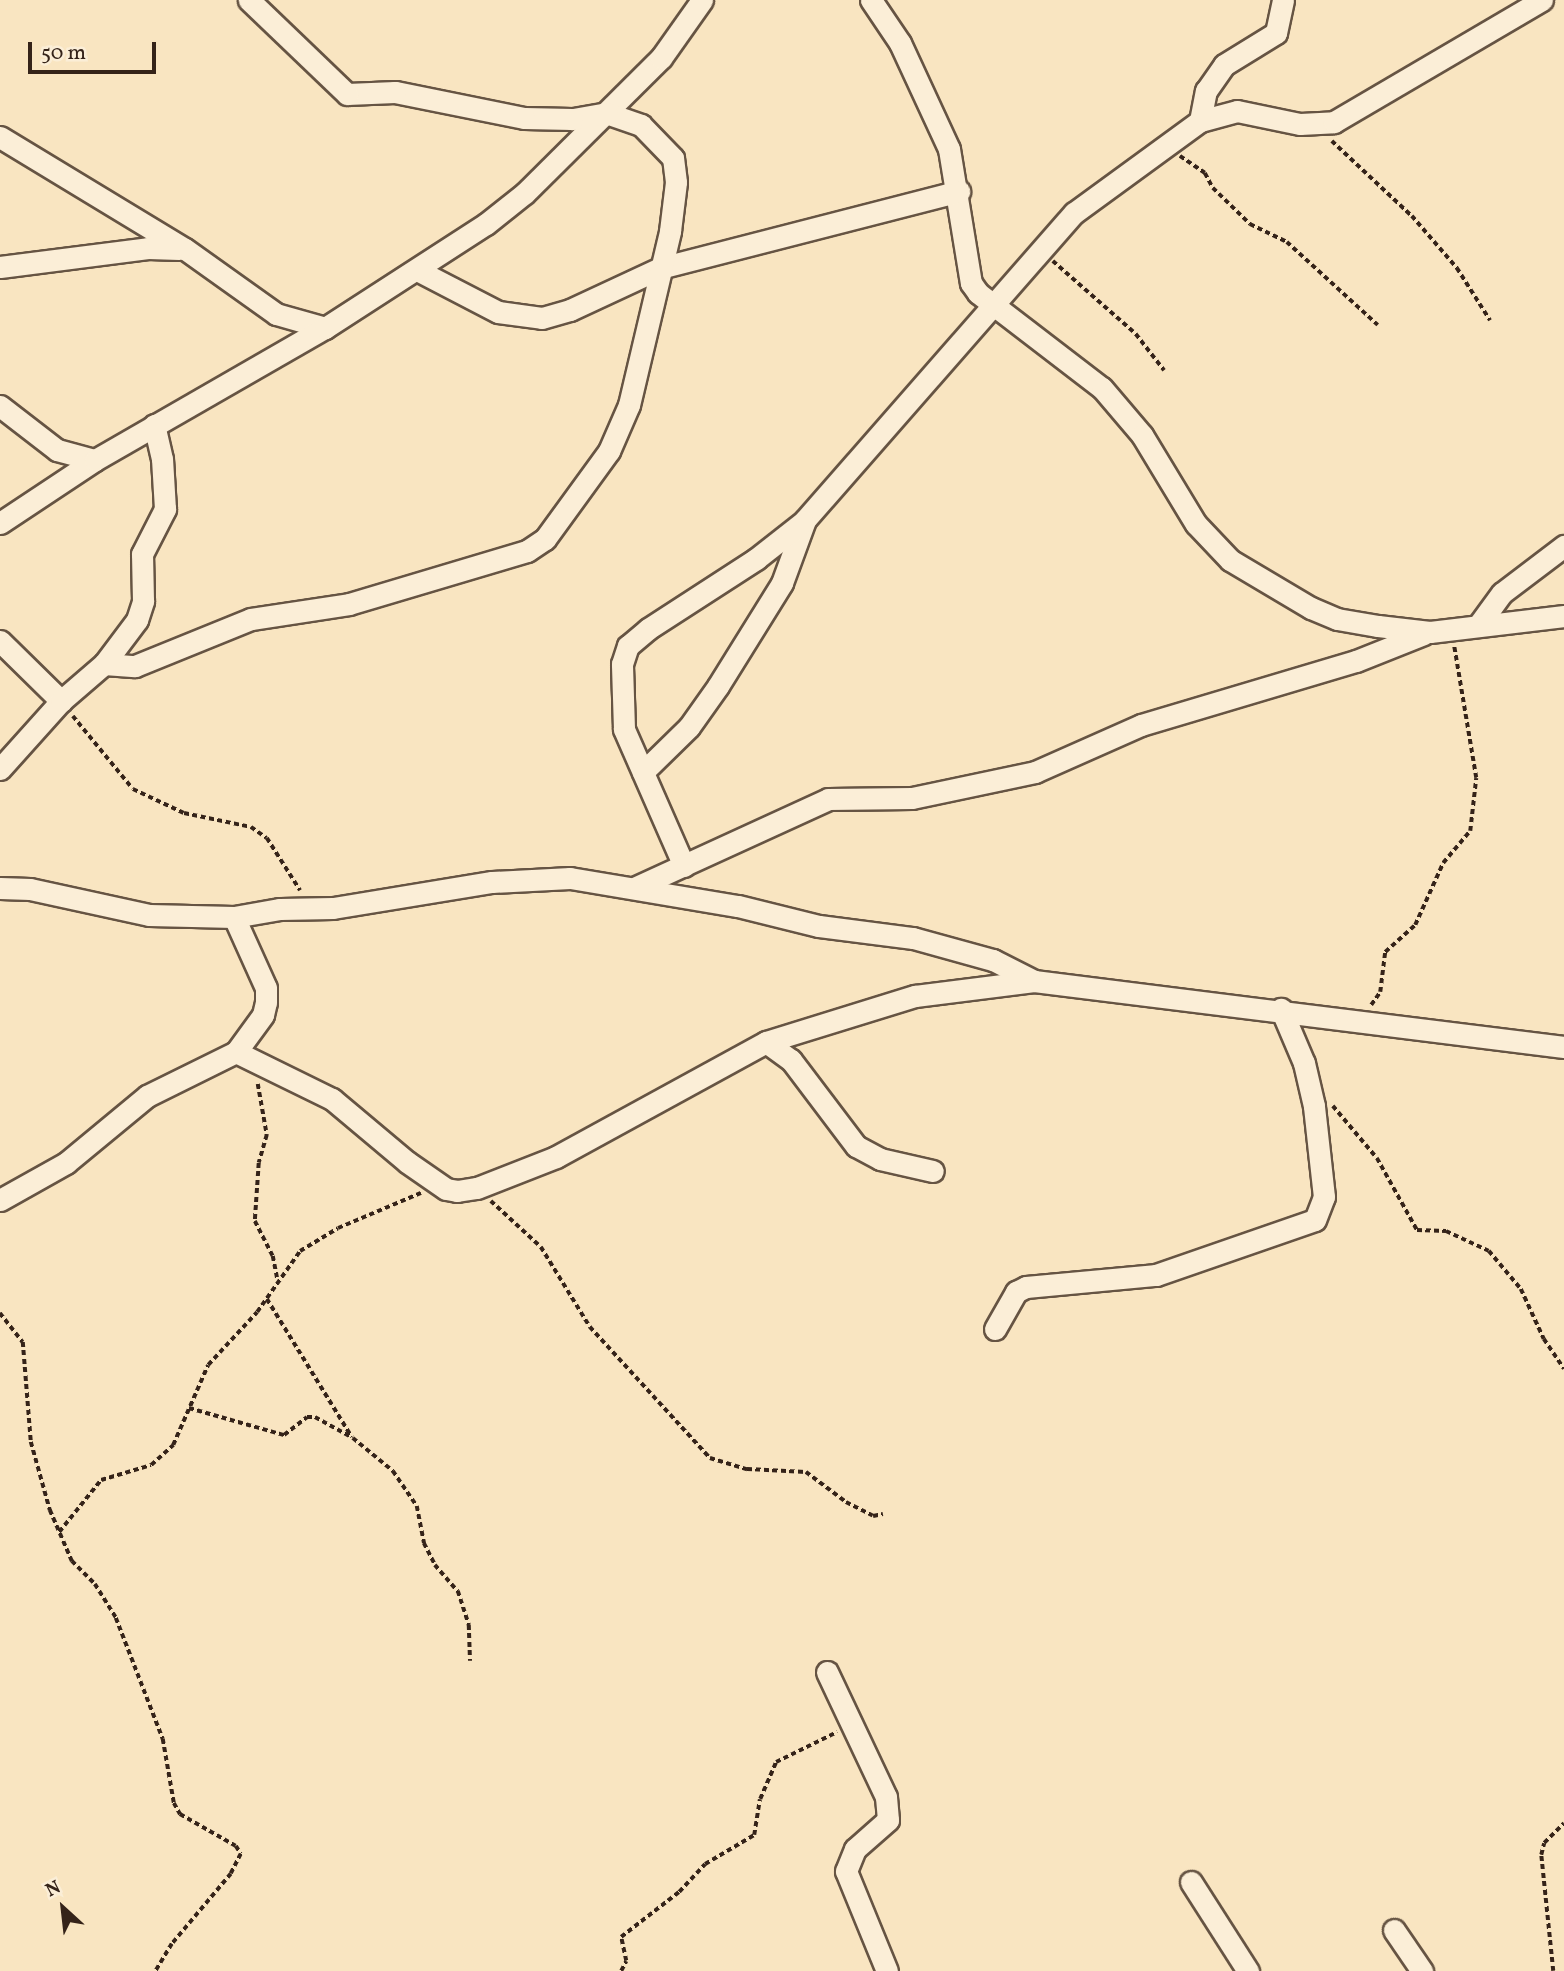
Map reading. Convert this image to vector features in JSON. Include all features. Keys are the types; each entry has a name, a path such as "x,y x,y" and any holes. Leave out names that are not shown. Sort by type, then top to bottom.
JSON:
{"street":[{"path":"104,664 135,666 251,619 349,604 527,551 545,539 608,451 629,405 670,231 676,182 673,158 642,125 607,113 572,119 524,118 395,92 346,94 249,0"},
{"path":"0,523 94,460 325,328 417,270 525,193 661,58 702,0"},
{"path":"871,0 900,43 949,149 959,191 968,271 978,293 1102,388 1142,435 1196,524 1230,559 1337,619 1440,629"},
{"path":"1200,121 1206,91 1224,65 1276,33 1283,0"},
{"path":"684,866 624,729 622,664 628,646 805,520 1036,251 1074,212 1166,142 1200,121 1237,111 1321,125 1350,113 1542,0"},
{"path":"0,137 185,249 276,314 325,328"},
{"path":"417,270 498,312 517,318 542,318 570,310 660,268 959,191"},
{"path":"0,267 148,248 185,249"},
{"path":"0,406 57,450 94,460"},
{"path":"0,769 61,701 104,664 137,620 144,601 142,554 165,509 162,459 154,425"},
{"path":"643,772 689,727 718,686 782,583 805,520"},
{"path":"1480,623 1502,593 1564,545"},
{"path":"634,888 828,799 912,798 1035,772 1141,725 1356,661 1440,629 1480,623 1564,617"},
{"path":"0,641 61,701"},
{"path":"0,888 30,889 149,915 233,917 492,882 570,878 738,906 818,926 913,938 993,960 1034,981"},
{"path":"0,1200 66,1163 147,1096 236,1052 263,1015 266,988 233,917"},
{"path":"236,1052 332,1099 440,1185 457,1191 477,1188 556,1157 766,1042 915,996 1034,981 1564,1047"},
{"path":"995,1329 1016,1292 1026,1287 1156,1275 1315,1220 1324,1197 1308,1082 1281,1010"},
{"path":"766,1042 791,1060 856,1146 880,1159 933,1171"},
{"path":"827,1672 889,1812 885,1824 855,1849 846,1871 887,1971"},
{"path":"1191,1882 1248,1971"},
{"path":"1394,1930 1422,1971"}],"path":[{"path":"1321,125 1344,155 1412,216 1457,268 1490,320"},
{"path":"1166,142 1205,173 1213,188 1251,225 1287,242 1378,325"},
{"path":"1036,251 1114,312 1164,370"},
{"path":"1358,1020 1380,992 1385,952 1415,925 1443,863 1470,831 1476,778 1472,732 1440,629"},
{"path":"61,701 133,789 184,813 251,827 267,838 313,908"},
{"path":"257,1060 267,1135 259,1163 255,1222 273,1256 278,1281"},
{"path":"1308,1082 1377,1158 1417,1230 1446,1231 1489,1251 1521,1289 1544,1339 1564,1369"},
{"path":"59,1532 101,1480 162,1458 173,1446 208,1365 267,1299 278,1281 312,1242 440,1185"},
{"path":"477,1188 541,1247 590,1327 710,1458 747,1469 806,1472 846,1502 873,1516 883,1514"},
{"path":"267,1299 353,1438"},
{"path":"0,1313 23,1342 31,1442 59,1532 72,1561 95,1584 116,1618 163,1739 170,1789 180,1814 236,1846 241,1854 231,1874 172,1944 156,1971"},
{"path":"190,1408 284,1435 307,1417 315,1417 353,1438 411,1493 424,1543 458,1591 469,1625 470,1661"},
{"path":"621,1971 626,1961 621,1937 679,1892 705,1864 754,1835 760,1799 776,1762 853,1726"},
{"path":"1553,1971 1541,1855 1544,1843 1564,1823"}]}
